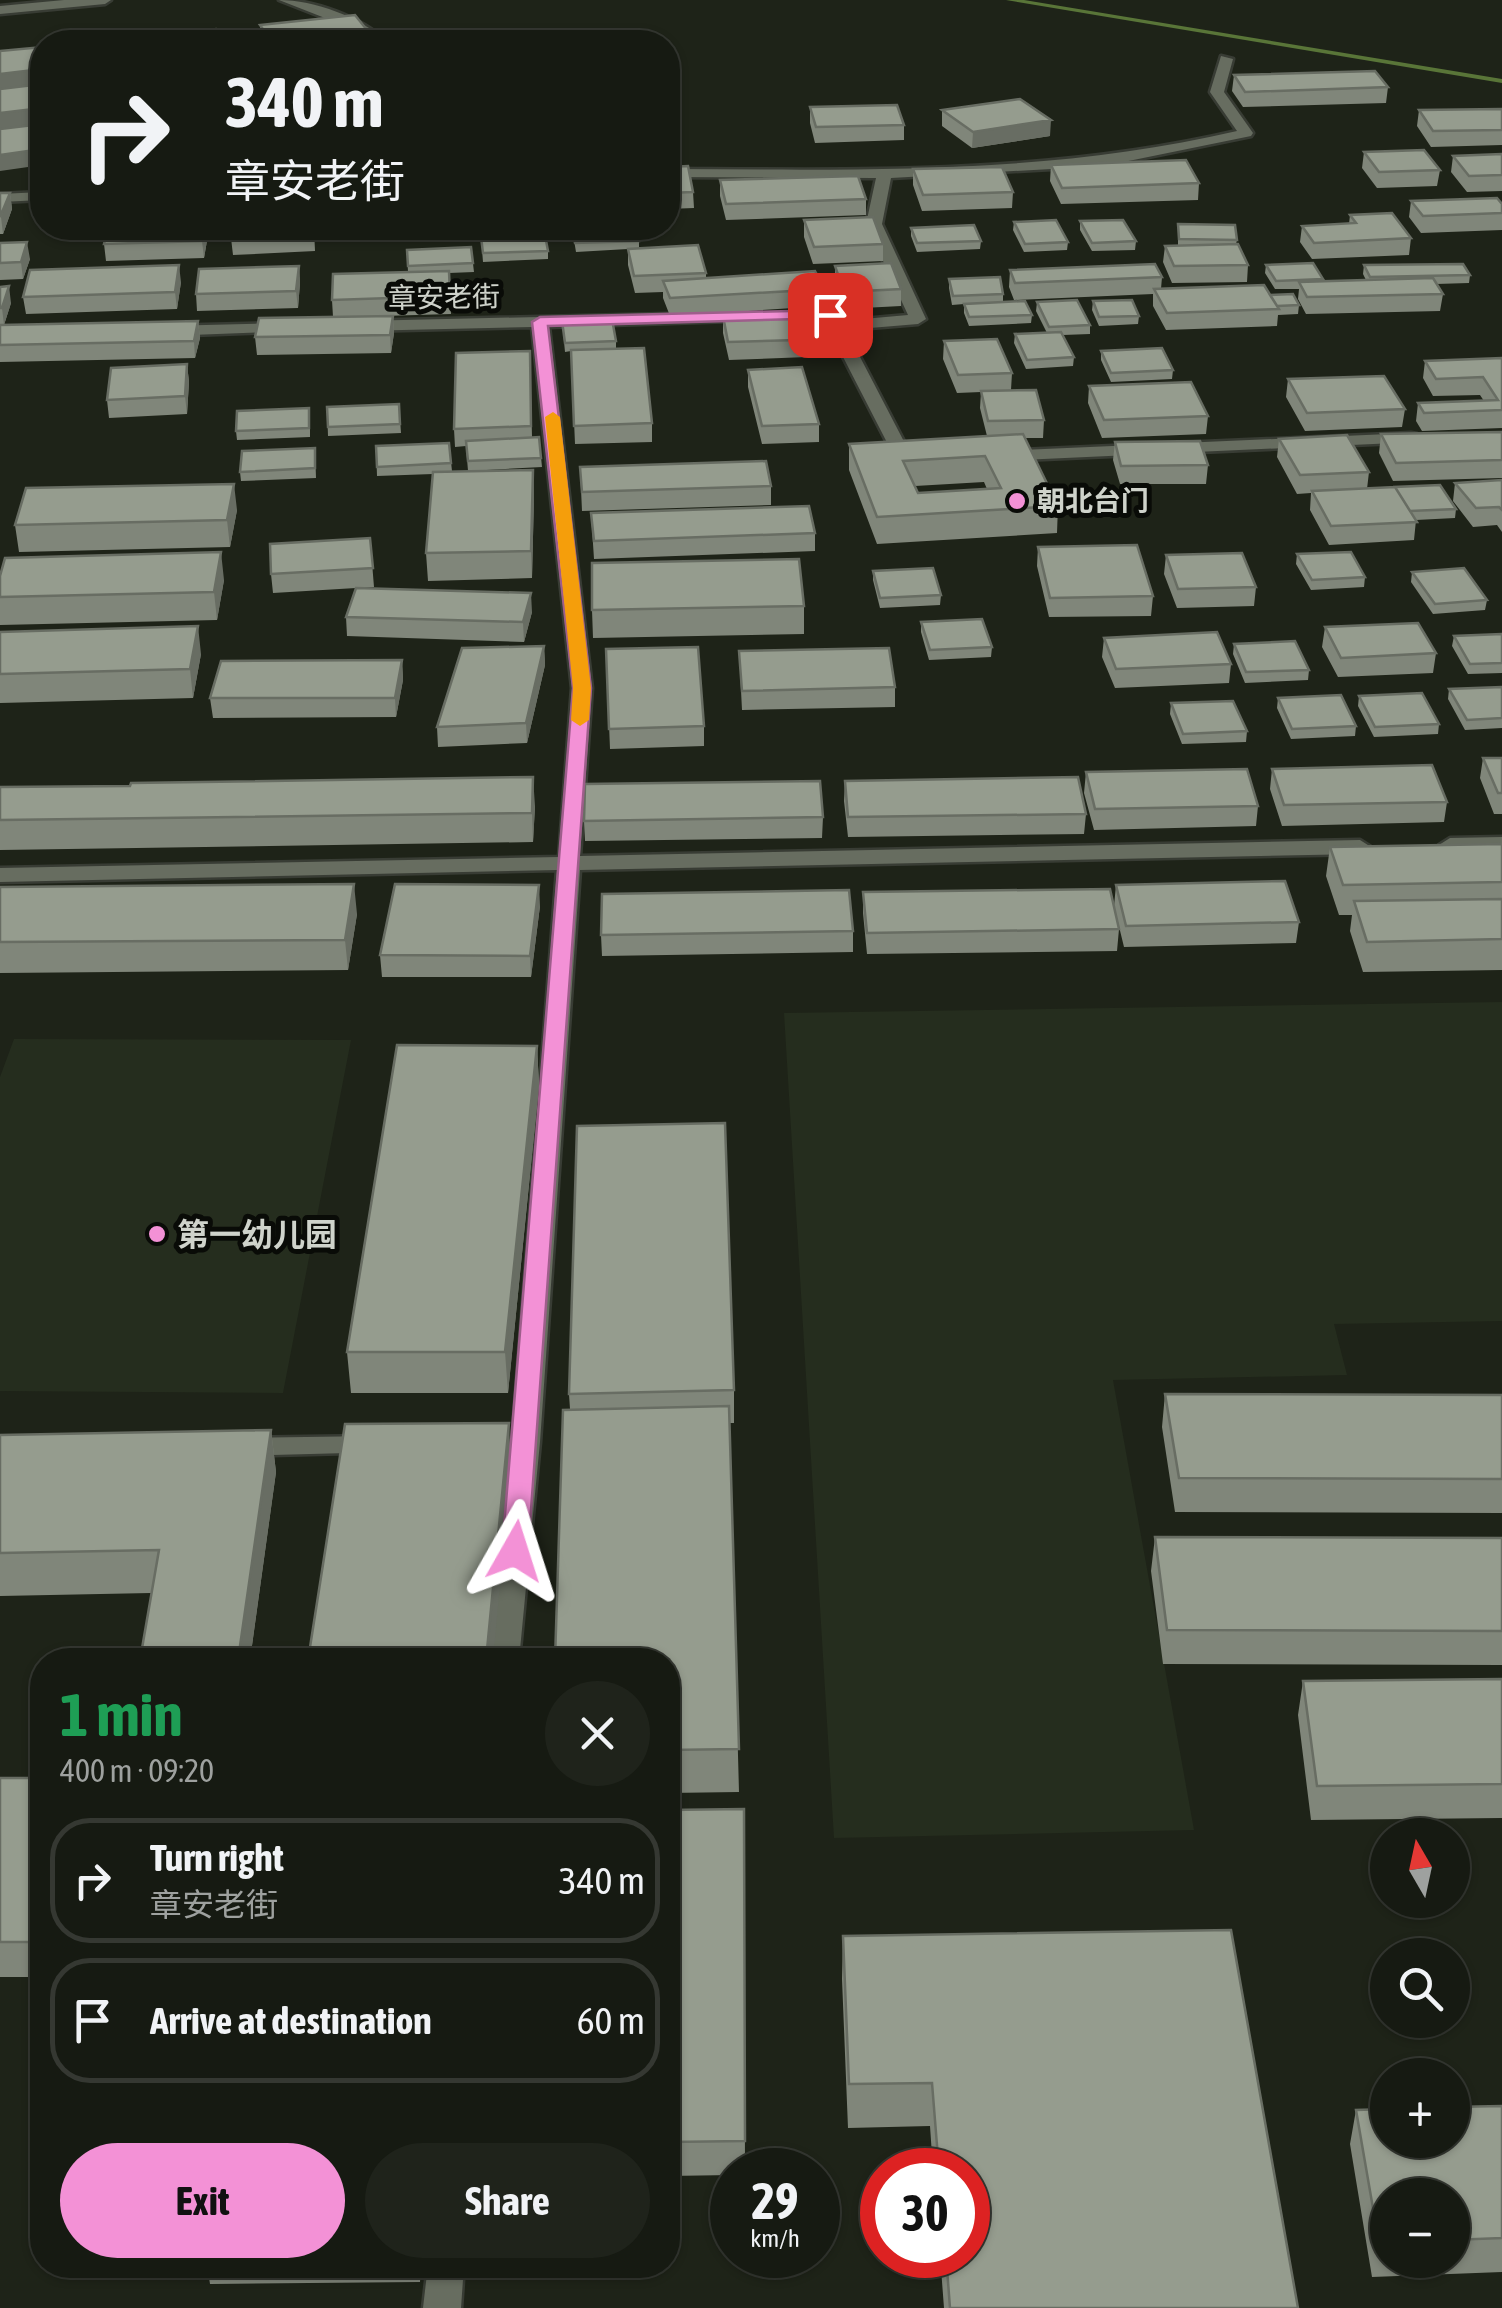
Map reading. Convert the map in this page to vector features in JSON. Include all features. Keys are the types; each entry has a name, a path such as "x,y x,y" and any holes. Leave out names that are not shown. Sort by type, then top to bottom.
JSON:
{"street":[{"path":"0,10 105,0"},
{"path":"285,0 364,30"},
{"path":"680,173 885,173 1097,164 1202,146 1246,133 1217,92 1226,60"},
{"name":"章安老街","path":"342,326 918,319 874,224 885,173"},
{"path":"0,198 30,197"},
{"path":"833,320 906,460 943,458"},
{"path":"505,1648 516,1442 571,864 582,688 540,322"},
{"path":"148,331 303,328"},
{"path":"981,457 1425,437"},
{"path":"1423,846 1502,844"},
{"path":"0,875 1383,846"},
{"path":"214,1448 409,1444"},
{"path":"442,2308 445,2278"}],"shaded area":[{"path":"1502,1002 1502,1321 1334,1324 1347,1375 1113,1380 1194,1830 834,1838 784,1013"},
{"name":"第一幼儿园","path":"14,1039 351,1040 283,1393 0,1391 0,1077"}],"building":[{"path":"355,15 367,30 264,30 260,25"},
{"path":"30,48 30,70 0,74 0,51"},
{"path":"1375,71 1388,87 1245,92 1234,75"},
{"path":"30,85 30,109 0,113 0,89"},
{"path":"1020,99 1051,120 973,132 942,110"},
{"path":"897,105 904,125 816,127 810,107"},
{"path":"1502,109 1502,130 1433,131 1419,110"},
{"path":"30,125 30,151 0,155 0,129"},
{"path":"1424,150 1440,170 1379,172 1364,152"},
{"path":"1502,154 1502,175 1469,176 1453,156"},
{"path":"1186,160 1199,183 1062,188 1051,165"},
{"path":"680,166 688,166 693,192 680,193"},
{"path":"1002,167 1013,192 923,195 913,169"},
{"path":"858,176 866,199 726,204 720,180"},
{"path":"0,193 10,193 0,217"},
{"path":"1497,198 1502,213 1423,216 1411,201"},
{"path":"1392,213 1411,238 1314,243 1302,226 1356,223 1350,215"},
{"path":"873,217 883,244 814,247 804,220"},
{"path":"1056,220 1068,242 1025,244 1014,222"},
{"path":"1123,220 1136,241 1092,243 1080,221"},
{"path":"1178,224 1235,225 1237,240 1179,239"},
{"path":"974,225 981,241 917,243 911,228"},
{"path":"105,240 202,240 202,241 104,244"},
{"path":"481,240 546,240 548,251 483,253"},
{"path":"574,240 639,241 575,243"},
{"path":"27,242 21,262 0,263 0,243"},
{"path":"1238,244 1248,265 1174,266 1165,246"},
{"path":"698,245 706,273 634,276 628,249"},
{"path":"471,247 473,263 408,266 407,250"},
{"path":"891,263 901,289 844,292 835,266"},
{"path":"1313,263 1323,279 1276,281 1266,265"},
{"path":"1155,264 1162,277 1015,283 1010,270"},
{"path":"1463,264 1470,275 1370,277 1364,265"},
{"path":"179,265 175,292 23,297 30,270"},
{"path":"299,266 296,291 196,294 199,269"},
{"path":"449,271 450,296 332,300 333,274"},
{"path":"815,271 825,289 670,298 663,281"},
{"path":"1000,277 1003,294 953,296 949,279"},
{"path":"1433,278 1443,294 1307,297 1299,282"},
{"path":"1264,285 1279,309 1167,313 1154,289"},
{"path":"9,286 2,308 0,308 0,287"},
{"path":"1293,294 1299,305 1277,306 1270,295"},
{"path":"1077,300 1090,325 1049,327 1037,302"},
{"path":"1132,300 1139,316 1099,317 1093,301"},
{"path":"1025,301 1032,315 969,317 964,304"},
{"path":"827,313 834,339 728,342 723,316"},
{"path":"393,316 390,335 255,337 259,318"},
{"path":"612,319 616,341 565,343 562,321"},
{"path":"198,321 194,341 0,345 0,325"},
{"path":"1061,332 1074,357 1027,360 1015,334"},
{"path":"997,339 1012,373 958,375 944,341"},
{"path":"644,348 652,423 574,426 571,350"},
{"path":"1162,348 1173,370 1111,373 1101,351"},
{"path":"530,351 531,426 454,429 456,353"},
{"path":"1502,358 1502,410 1424,413 1418,403 1498,400 1483,377 1436,379 1425,361"},
{"path":"187,364 185,396 107,400 111,368"},
{"path":"802,367 819,424 762,426 748,370"},
{"path":"1384,376 1405,409 1307,413 1288,379"},
{"path":"1191,382 1208,416 1104,420 1089,386"},
{"path":"1036,390 1044,420 988,421 981,391"},
{"path":"399,404 400,424 328,427 327,407"},
{"path":"309,408 309,428 236,431 237,411"},
{"path":"1502,432 1502,460 1396,463 1381,434"},
{"path":"1023,434 1058,506 877,517 849,444","holes":["985,456 1001,488 918,493 903,461"]},
{"path":"1347,435 1369,472 1300,475 1279,439"},
{"path":"539,437 541,458 468,461 466,441"},
{"path":"1200,441 1208,465 1121,466 1115,442"},
{"path":"449,443 451,463 377,467 376,446"},
{"path":"315,448 315,468 240,472 242,451"},
{"path":"766,461 771,486 582,492 580,467"},
{"path":"533,470 531,551 426,553 433,472"},
{"path":"1502,480 1502,510 1476,508 1455,483"},
{"path":"234,484 227,520 15,525 26,488"},
{"path":"1440,485 1456,509 1410,511 1395,487"},
{"path":"1395,487 1417,522 1331,526 1312,491"},
{"path":"809,506 815,533 594,541 591,513"},
{"path":"370,538 373,568 271,574 270,544"},
{"path":"1137,545 1153,596 1050,598 1038,547"},
{"path":"221,552 214,592 0,597 5,558"},
{"path":"1351,552 1365,577 1312,580 1297,554"},
{"path":"1242,553 1256,587 1178,589 1166,555"},
{"path":"799,559 804,606 592,610 592,563"},
{"path":"933,568 941,595 880,598 873,571"},
{"path":"1464,568 1487,600 1435,604 1412,572"},
{"path":"356,588 531,593 523,622 346,617"},
{"path":"982,619 992,647 930,650 921,622"},
{"path":"1418,623 1436,653 1341,658 1325,627"},
{"path":"198,626 190,669 0,674 0,632"},
{"path":"1217,632 1231,664 1116,669 1104,638"},
{"path":"1502,634 1502,663 1470,664 1454,636"},
{"path":"1295,641 1309,670 1246,672 1234,644"},
{"path":"544,646 526,723 437,727 462,648"},
{"path":"698,647 704,726 609,729 606,649"},
{"path":"889,648 895,687 742,691 739,651"},
{"path":"402,660 395,698 210,698 221,661"},
{"path":"1502,687 1502,718 1467,720 1449,689"},
{"path":"1422,693 1439,724 1375,727 1359,696"},
{"path":"1341,695 1356,726 1292,729 1278,698"},
{"path":"1233,701 1247,731 1183,734 1171,703"},
{"path":"1483,758 1502,758 1502,793 1498,793"},
{"path":"1432,765 1447,802 1284,805 1272,769"},
{"path":"1247,769 1258,806 1095,809 1086,772"},
{"path":"533,777 532,813 0,820 0,787"},
{"path":"1078,777 1086,814 848,817 845,781"},
{"path":"820,781 823,817 584,821 585,784"},
{"path":"1502,844 1502,882 1343,885 1330,847"},
{"path":"1285,881 1299,922 1126,926 1116,885"},
{"path":"354,884 345,940 0,942 0,887"},
{"path":"395,884 539,885 530,956 380,955"},
{"path":"1110,889 1119,929 867,933 863,892"},
{"path":"849,890 853,931 601,935 602,894"},
{"path":"1502,899 1502,939 1367,942 1354,901"},
{"path":"397,1045 537,1046 505,1352 347,1352"},
{"path":"725,1123 734,1390 569,1394 577,1126"},
{"path":"1165,1394 1502,1395 1502,1479 1179,1478"},
{"path":"729,1406 739,1749 680,1750 680,1648 555,1648 563,1410"},
{"path":"509,1423 487,1648 310,1648 345,1424"},
{"path":"271,1430 240,1648 142,1648 159,1550 0,1553 0,1435"},
{"path":"1155,1537 1502,1538 1502,1631 1167,1630"},
{"path":"1502,1679 1502,1784 1317,1786 1303,1681"},
{"path":"0,1778 30,1778 30,1942 0,1942"},
{"path":"744,1809 745,2141 680,2142 680,1810"},
{"path":"1231,1930 1298,2308 950,2308 948,2278 990,2278 990,2148 937,2148 932,2083 849,2084 843,1936"},
{"path":"1502,2106 1502,2238 1470,2239 1470,2178 1370,2178 1370,2191 1356,2110 1370,2110 1370,2158 1470,2158 1470,2107"}],"waterway":[{"path":"1010,0 1502,81"}],"slow traffic":[{"path":"553,417 582,688 580,720"}],"place":[{"name":"朝北台门","path":"1017,501"},
{"name":"第一幼儿园","path":"157,1234"}],"route":[{"path":"515,1551 582,688 540,322 830,315"}]}
